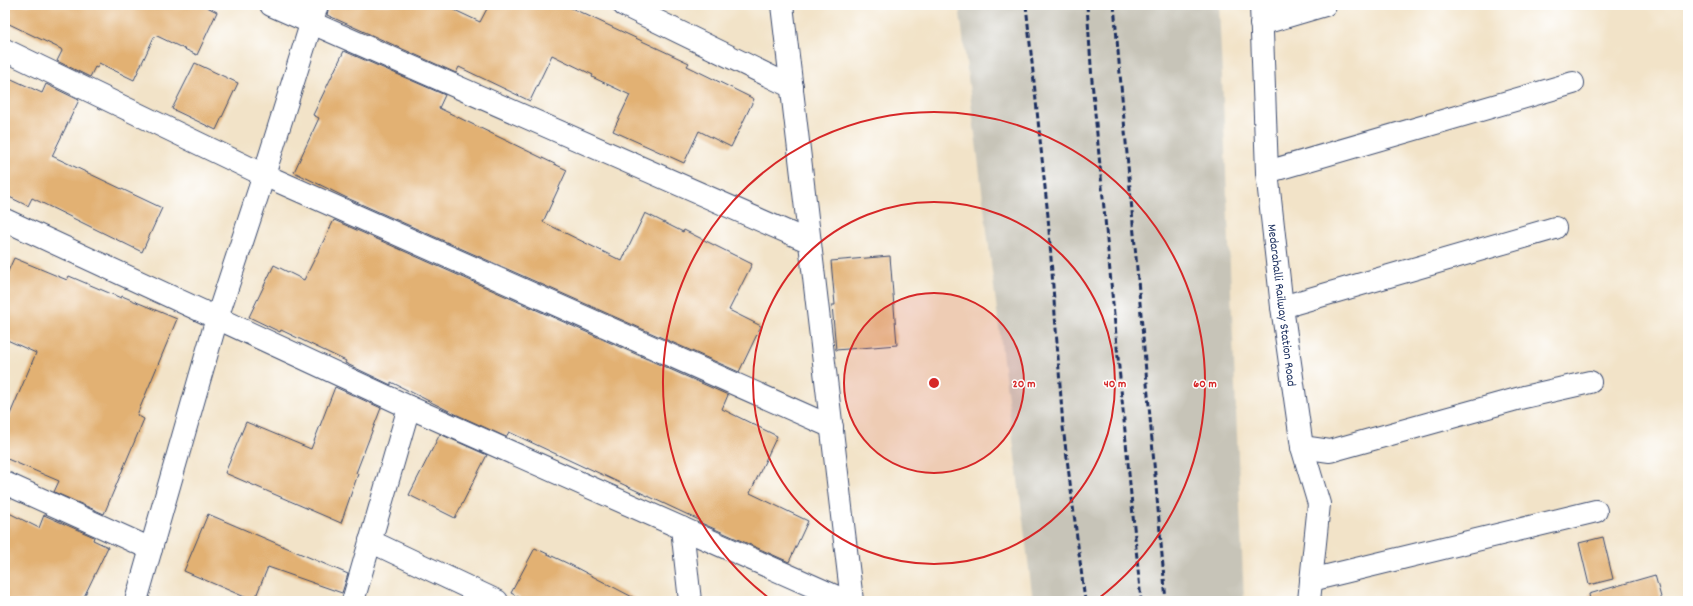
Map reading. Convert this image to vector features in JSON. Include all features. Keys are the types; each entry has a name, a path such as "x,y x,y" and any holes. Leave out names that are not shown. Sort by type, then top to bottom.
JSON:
{"street":[{"path":"271,5 314,14 810,242"},
{"path":"624,5 792,87"},
{"path":"782,5 852,601"},
{"path":"1261,15 1325,5"},
{"path":"136,601 217,318 264,175 314,14"},
{"name":"Medarahalli Railway Station Road","path":"1261,15 1267,172 1282,307 1302,447 1319,504 1310,591"},
{"path":"5,50 264,175 832,427"},
{"path":"1267,172 1572,83"},
{"path":"5,220 408,407 846,601"},
{"path":"1282,307 1556,228"},
{"path":"1302,447 1330,451 1524,397 1590,382"},
{"path":"353,601 408,407"},
{"path":"5,483 150,548"},
{"path":"1310,591 1596,511"},
{"path":"682,528 690,601"},
{"path":"370,541 497,601"}],"shaded area":[{"path":"959,5 1219,5 1244,601 1033,601"}],"building":[{"path":"5,5 203,5 217,12 197,55 157,36 154,37 134,80 99,63 97,68 95,67 90,77 57,61 62,51 61,49 5,22"},
{"path":"329,5 444,5 480,22 489,5 565,5 689,63 687,66 754,99 731,147 699,131 684,163 613,131 630,95 592,77 593,75 552,55 530,101 459,67 456,73 327,15"},
{"path":"344,51 445,95 439,108 567,170 543,222 622,261 645,213 683,232 684,230 752,264 729,310 761,326 739,372 345,197 294,172 319,118 313,115"},
{"path":"195,63 238,83 216,130 172,109"},
{"path":"5,76 42,93 46,84 79,100 52,156 162,208 142,252 32,198 28,206 5,195"},
{"path":"334,220 728,395 722,409 777,436 750,493 808,521 789,562 699,522 699,520 509,432 506,437 391,382 391,385 345,363 346,361 281,330 280,332 249,317 274,265 304,280"},
{"path":"890,256 897,345 836,350 832,305 835,305 831,261"},
{"path":"14,258 67,280 69,276 121,298 122,296 177,319 137,415 144,419 104,514 54,492 59,481 5,458 5,426 36,353 5,339 5,278"},
{"path":"335,387 381,408 356,473 358,474 341,523 225,473 246,422 311,449"},
{"path":"440,434 487,455 455,518 409,495"},
{"path":"5,511 39,528 44,515 94,537 93,540 108,547 82,601 5,601"},
{"path":"208,514 348,574 342,593 268,567 254,601 184,571"},
{"path":"1603,537 1613,579 1589,585 1579,543"},
{"path":"535,548 640,601 526,601 511,593"},
{"path":"1655,575 1662,601 1590,601 1589,594"}],"railway":[{"path":"1026,5 1048,216 1063,427 1085,601"},
{"path":"1087,5 1092,81 1141,601"},
{"path":"1114,5 1166,601"}]}
